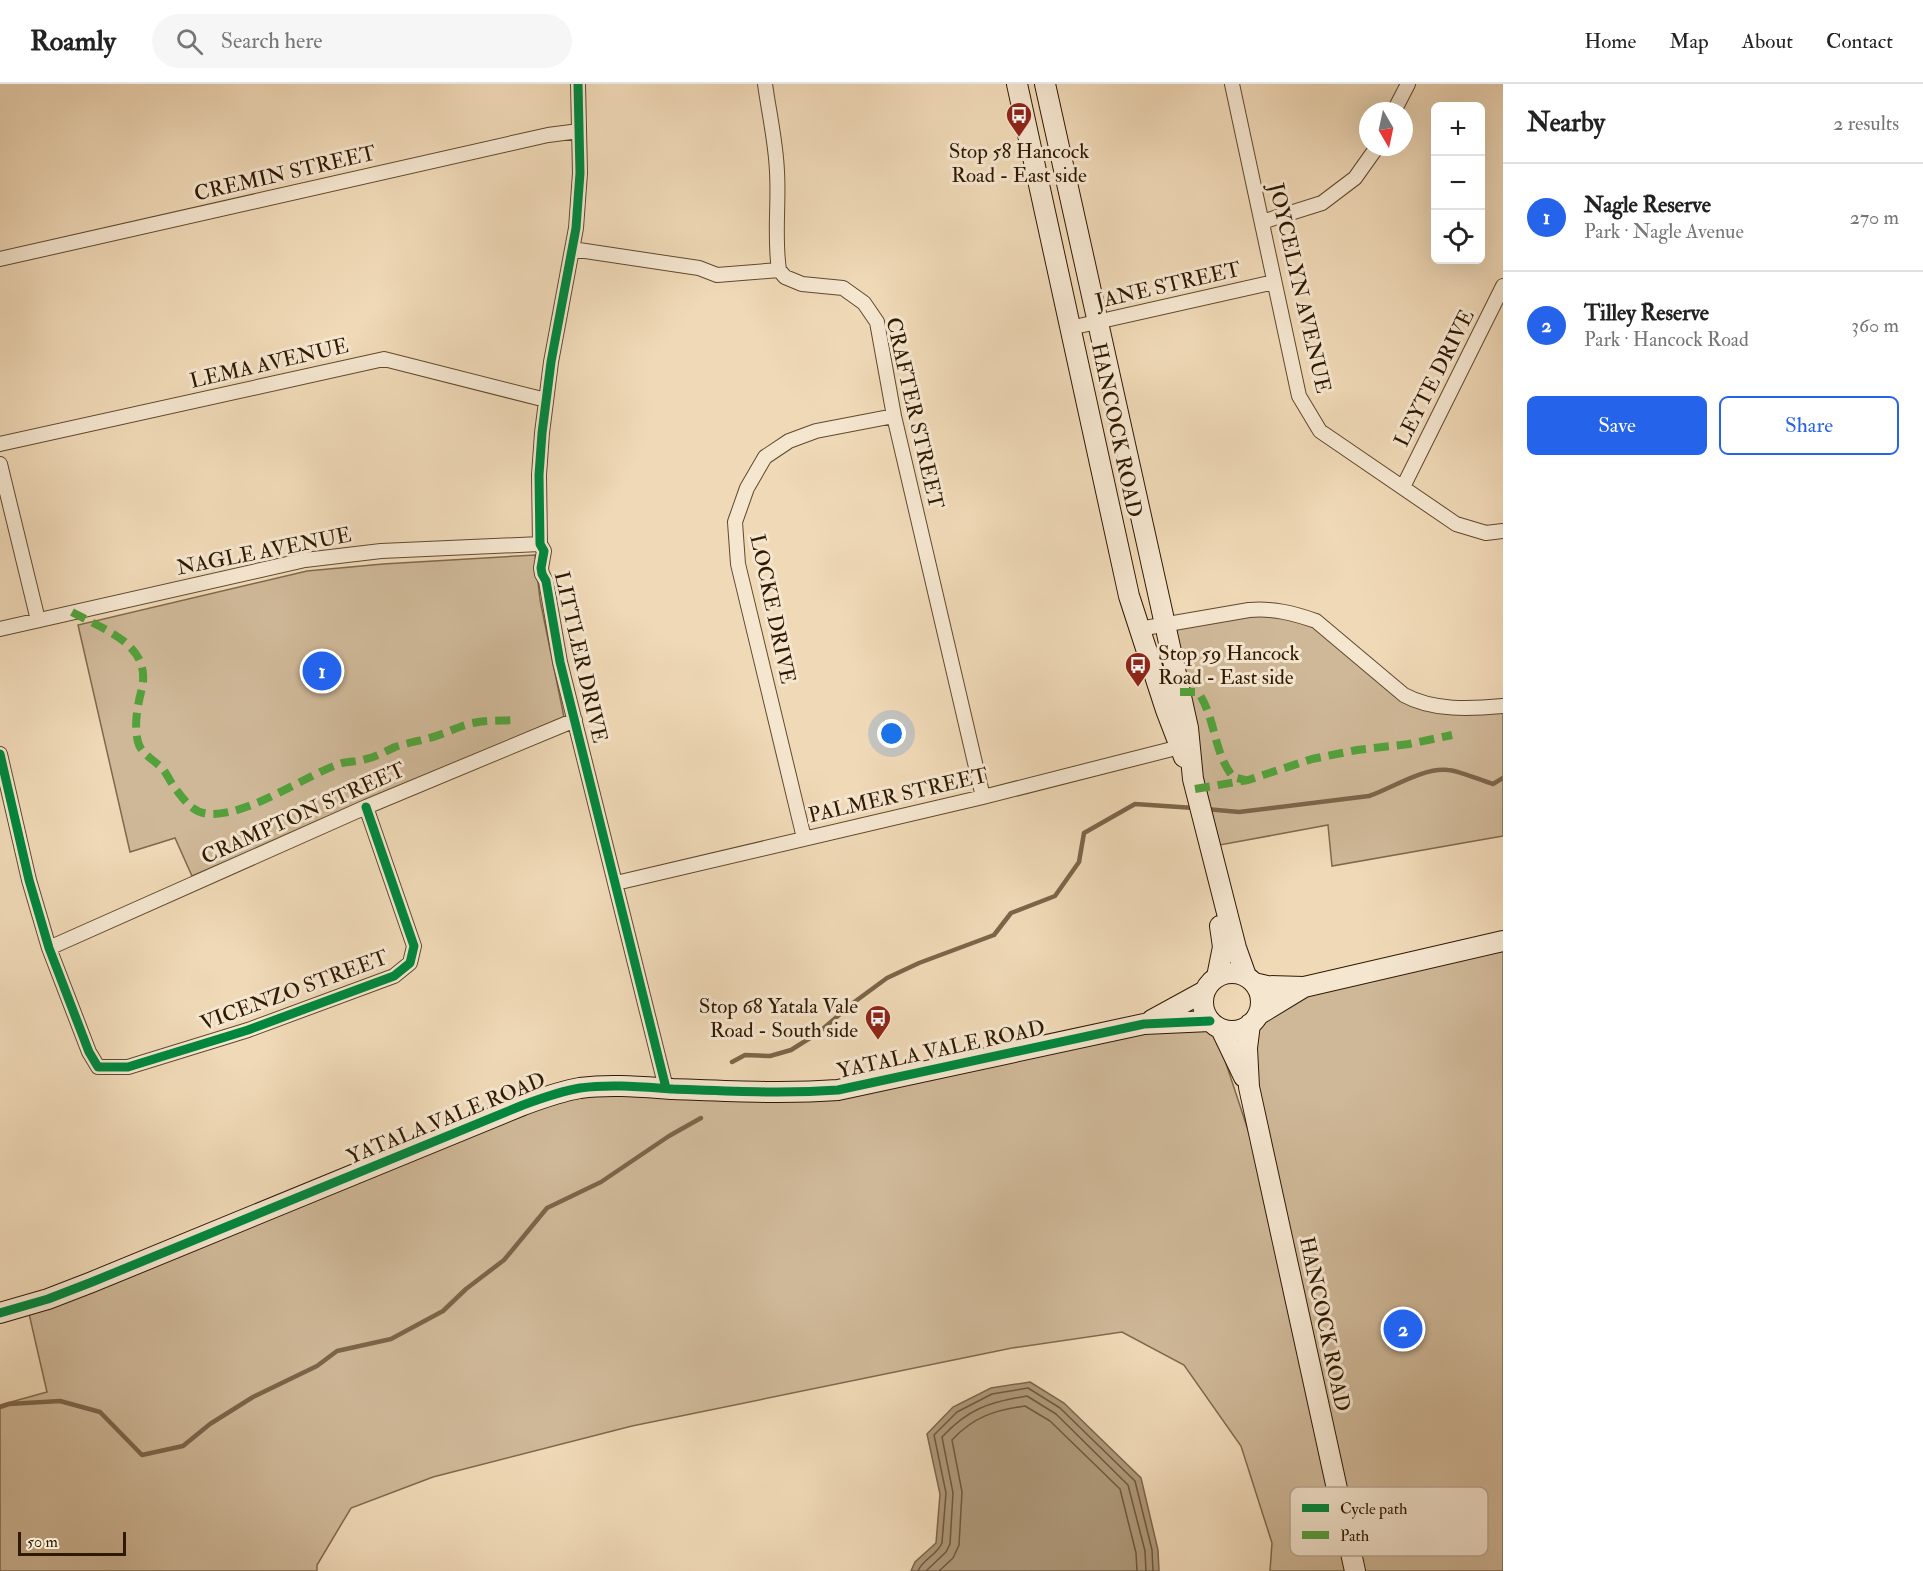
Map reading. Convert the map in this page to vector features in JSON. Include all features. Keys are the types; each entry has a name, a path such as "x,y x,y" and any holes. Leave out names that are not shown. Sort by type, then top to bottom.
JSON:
{"main road":[{"name":"HANCOCK ROAD","path":"1017,84 1129,596 1166,710 1185,746 1236,948 1250,980"},
{"name":"HANCOCK ROAD","path":"1045,84 1188,728 1185,746"},
{"name":"HANCOCK ROAD","path":"1211,984 1223,948 1215,896 1217,876"},
{"path":"1304,987 1234,1031 1216,1025 1205,1013 1203,1004 1211,984 1232,973 1268,986 1304,987 1503,941"},
{"path":"1250,980 1259,991 1262,1000 1254,1020"},
{"name":"YATALA VALE ROAD","path":"1144,1024 1211,984"},
{"name":"HANCOCK ROAD","path":"1254,1020 1247,1048 1249,1087 1337,1487"},
{"name":"YATALA VALE ROAD","path":"0,1313 48,1299 92,1282 556,1093 580,1088 609,1086 789,1093 838,1090 1144,1024 1216,1025"},
{"name":"HANCOCK ROAD","path":"1216,1025 1249,1087"},
{"name":"HANCOCK ROAD","path":"1352,1556 1355,1571"}],"street":[{"name":"LITTLER DRIVE","path":"578,84 580,173 576,228 551,362 539,475 540,544 544,551 541,568 546,581 560,662 666,1088"},
{"path":"572,249 699,268 717,275 779,270 776,252 777,170 765,84"},
{"name":"JOYCELYN AVENUE","path":"1232,84 1299,396 1320,431 1456,524 1486,533 1503,531"},
{"path":"1399,102 1408,84"},
{"name":"CREMIN STREET","path":"0,259 548,135 579,131"},
{"path":"1262,222 1322,203 1355,178 1371,156"},
{"name":"CRAFTER STREET","path":"779,270 785,277 802,284 843,288 864,303 877,322 894,416 983,797"},
{"name":"JANE STREET","path":"1070,328 1274,282"},
{"name":"LEYTE DRIVE","path":"1402,487 1503,286"},
{"name":"LEMA AVENUE","path":"0,444 384,359 546,400"},
{"name":"LOCKE DRIVE","path":"804,838 738,564 735,522 747,488 765,457 789,441 816,431 894,416"},
{"path":"0,464 38,620"},
{"name":"NAGLE AVENUE","path":"0,629 304,560 381,551 540,544"},
{"path":"1139,629 1266,609 1298,615 1316,621 1404,695 1419,703 1486,708 1503,706"},
{"name":"CRAMPTON STREET","path":"49,948 366,807 575,720"},
{"name":"PALMER STREET","path":"616,884 983,797 1185,746"},
{"path":"0,754 29,880 49,948"},
{"name":"VICENZO STREET","path":"49,948 89,1052 98,1067 128,1067 248,1030 394,976 410,963 414,946 366,807"}],"shaded area":[{"path":"535,555 540,600 564,717 192,876 175,838 130,852 78,625 307,571"},
{"path":"1223,614 1298,615 1419,703 1503,705 1503,836 1332,866 1328,825 1220,845 1164,624"},
{"path":"1503,941 1503,1571 1270,1571 1272,1543 1241,1446 1184,1365 1122,1332 1012,1348 632,1426 433,1477 351,1508 317,1565 317,1571 0,1571 0,1405 47,1392 27,1305 581,1088 798,1093 1161,1016 1213,1024 1278,1221 1249,1087 1250,1024 1283,999"}],"water":[{"path":"1030,1382 1064,1403 1141,1478 1158,1550 1159,1571 911,1571 915,1562 936,1543 940,1494 927,1434 953,1407 991,1388"}],"waterway":[{"path":"1206,809 1239,812 1369,796 1419,775 1439,770 1458,772 1493,784 1503,778"},
{"path":"732,1062 745,1055 770,1056 791,1050 818,1033 887,978 919,963 994,935 1011,913 1055,896 1079,862 1084,833 1135,804 1194,808"},
{"path":"0,1407 9,1404 60,1401 100,1412 142,1455 183,1446 210,1424 253,1397 317,1366 337,1351 391,1339 443,1311 466,1289 504,1260 547,1208 601,1182 669,1136 701,1118"}],"marked path":[{"path":"72,612 112,633 134,651 140,662 143,676 136,723 140,746 162,768 186,802 195,810 206,814 244,808 339,764 370,758 395,747 434,737 465,725 483,721 514,720"},
{"path":"1180,692 1198,692 1204,702 1226,767 1233,777 1245,780"},
{"path":"1195,789 1248,780 1312,759 1452,735"}],"cycle path":[{"path":"578,84 580,173 576,228 551,362 542,433 539,475 540,544 544,551 541,568 546,581 560,662 666,1088"},
{"path":"0,754 29,880 49,948 89,1052 98,1067 128,1067 248,1030 394,976 410,963 414,946 366,807"},
{"path":"0,1313 48,1299 92,1282 523,1105 566,1091 615,1086 756,1092 838,1090 1144,1024 1210,1021"}],"place":[{"name":"Stop 58 Hancock Road - East side","path":"1019,138"},
{"name":"Nagle Reserve","path":"322,671"},
{"name":"Stop 59 Hancock Road - East side","path":"1138,688"},
{"name":"Stop 68 Yatala Vale Road - South side","path":"878,1041"},
{"name":"Tilley Reserve","path":"1403,1329"}]}
